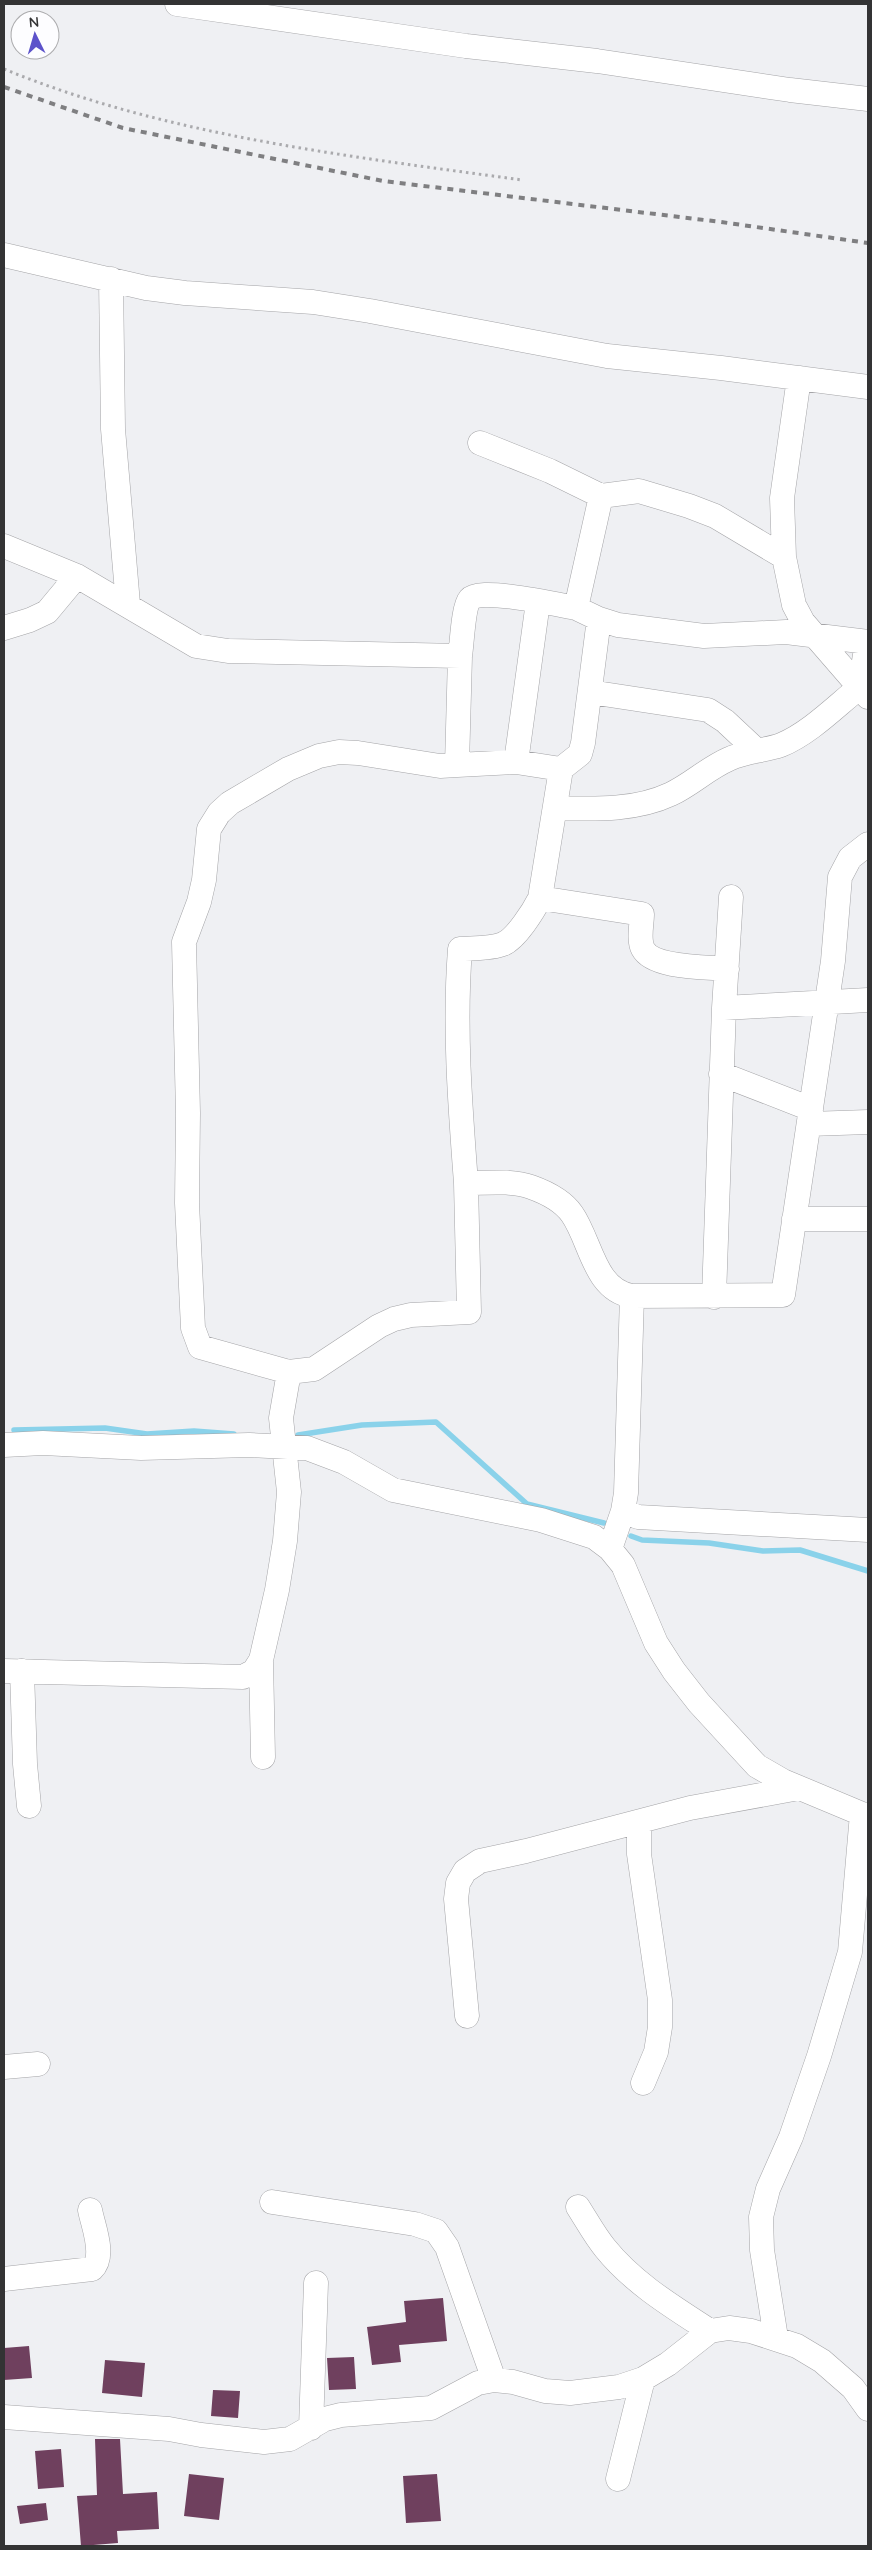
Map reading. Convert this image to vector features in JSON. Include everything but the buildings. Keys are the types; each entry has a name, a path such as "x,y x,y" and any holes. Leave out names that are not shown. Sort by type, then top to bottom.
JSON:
{"street":[{"path":"176,4 466,46 597,61 790,90 868,99"},
{"path":"4,255 146,288 185,293 322,303 607,356 868,387"},
{"path":"111,279 113,428 128,604"},
{"path":"799,378 782,498 784,557 794,606 814,636 864,692"},
{"path":"480,443 550,471 601,496 639,491 716,516 784,557"},
{"path":"576,608 601,496"},
{"path":"4,546 77,576 128,604 178,637 196,646 213,650 460,656"},
{"path":"4,628 30,620 47,612 77,576"},
{"path":"457,765 460,656 467,607 470,599 484,593 576,608 599,619 618,625 704,636 786,632 867,642 864,692"},
{"path":"516,762 538,602"},
{"path":"561,770 516,762 440,766 358,753 339,752 319,756 288,770 230,803 219,813 208,829 202,887 184,942 188,1113 186,1203 193,1328 200,1347 288,1372 314,1369 379,1326 394,1319 411,1315 469,1312 466,1183 458,1052 460,949 503,945 512,939 540,898 561,770 580,754 599,619"},
{"path":"590,692 708,710 725,721 756,750"},
{"path":"555,808 616,808 644,804 670,794 715,765 756,750 780,745 864,692"},
{"path":"466,1183 508,1183 530,1186 560,1202 572,1214 607,1283 617,1292 632,1296 714,1297 783,1295 827,1004 840,877 850,858 868,844"},
{"path":"714,1297 721,1074 731,897"},
{"path":"540,898 642,914 640,939 643,948 649,956 658,961 726,969"},
{"path":"724,1008 827,1004 868,1000"},
{"path":"721,1074 810,1117 868,1122"},
{"path":"794,1219 868,1219"},
{"path":"610,1549 623,1511 632,1296"},
{"path":"263,1757 261,1660 277,1590 285,1541 288,1492 281,1418 288,1372"},
{"path":"4,1445 43,1443 141,1448 197,1446 307,1448 322,1452 393,1490 541,1520 594,1538 610,1549 623,1565 656,1643 699,1703 757,1766 799,1788 865,1814 850,1952 819,2056 790,2137 768,2189 761,2217 762,2250 776,2338"},
{"path":"623,1511 638,1516 868,1530"},
{"path":"29,1806 13,1671 243,1677 254,1670 261,1660"},
{"path":"467,2016 456,1899 458,1883 465,1870 480,1860 690,1808 799,1788"},
{"path":"638,1822 639,1854 660,2000 660,2027 656,2052 643,2084"},
{"path":"4,2067 38,2064"},
{"path":"272,2202 415,2224 436,2231 446,2248 494,2380"},
{"path":"578,2207 605,2248 626,2270 650,2291 710,2331"},
{"path":"4,2279 92,2269 97,2264 98,2250 90,2210"},
{"path":"311,2428 316,2283"},
{"path":"4,2417 169,2429 209,2437 264,2442 290,2439 325,2419 341,2415 431,2408 478,2383 494,2380 545,2391 570,2393 596,2391 643,2379 668,2364 710,2331 729,2328 751,2330 797,2346 822,2361 853,2388 868,2409"},
{"path":"618,2479 643,2379"}],"path":[{"path":"4,69 114,106 255,142 522,180"}],"waterway":[{"path":"298,1435 362,1425 436,1422 527,1504 604,1523"},
{"path":"14,1430 105,1428 147,1434 194,1431 234,1434"},
{"path":"631,1536 642,1540 709,1543 763,1551 800,1550 868,1571"}],"railway":[{"path":"4,87 123,128 383,181 721,222 868,243"}]}
